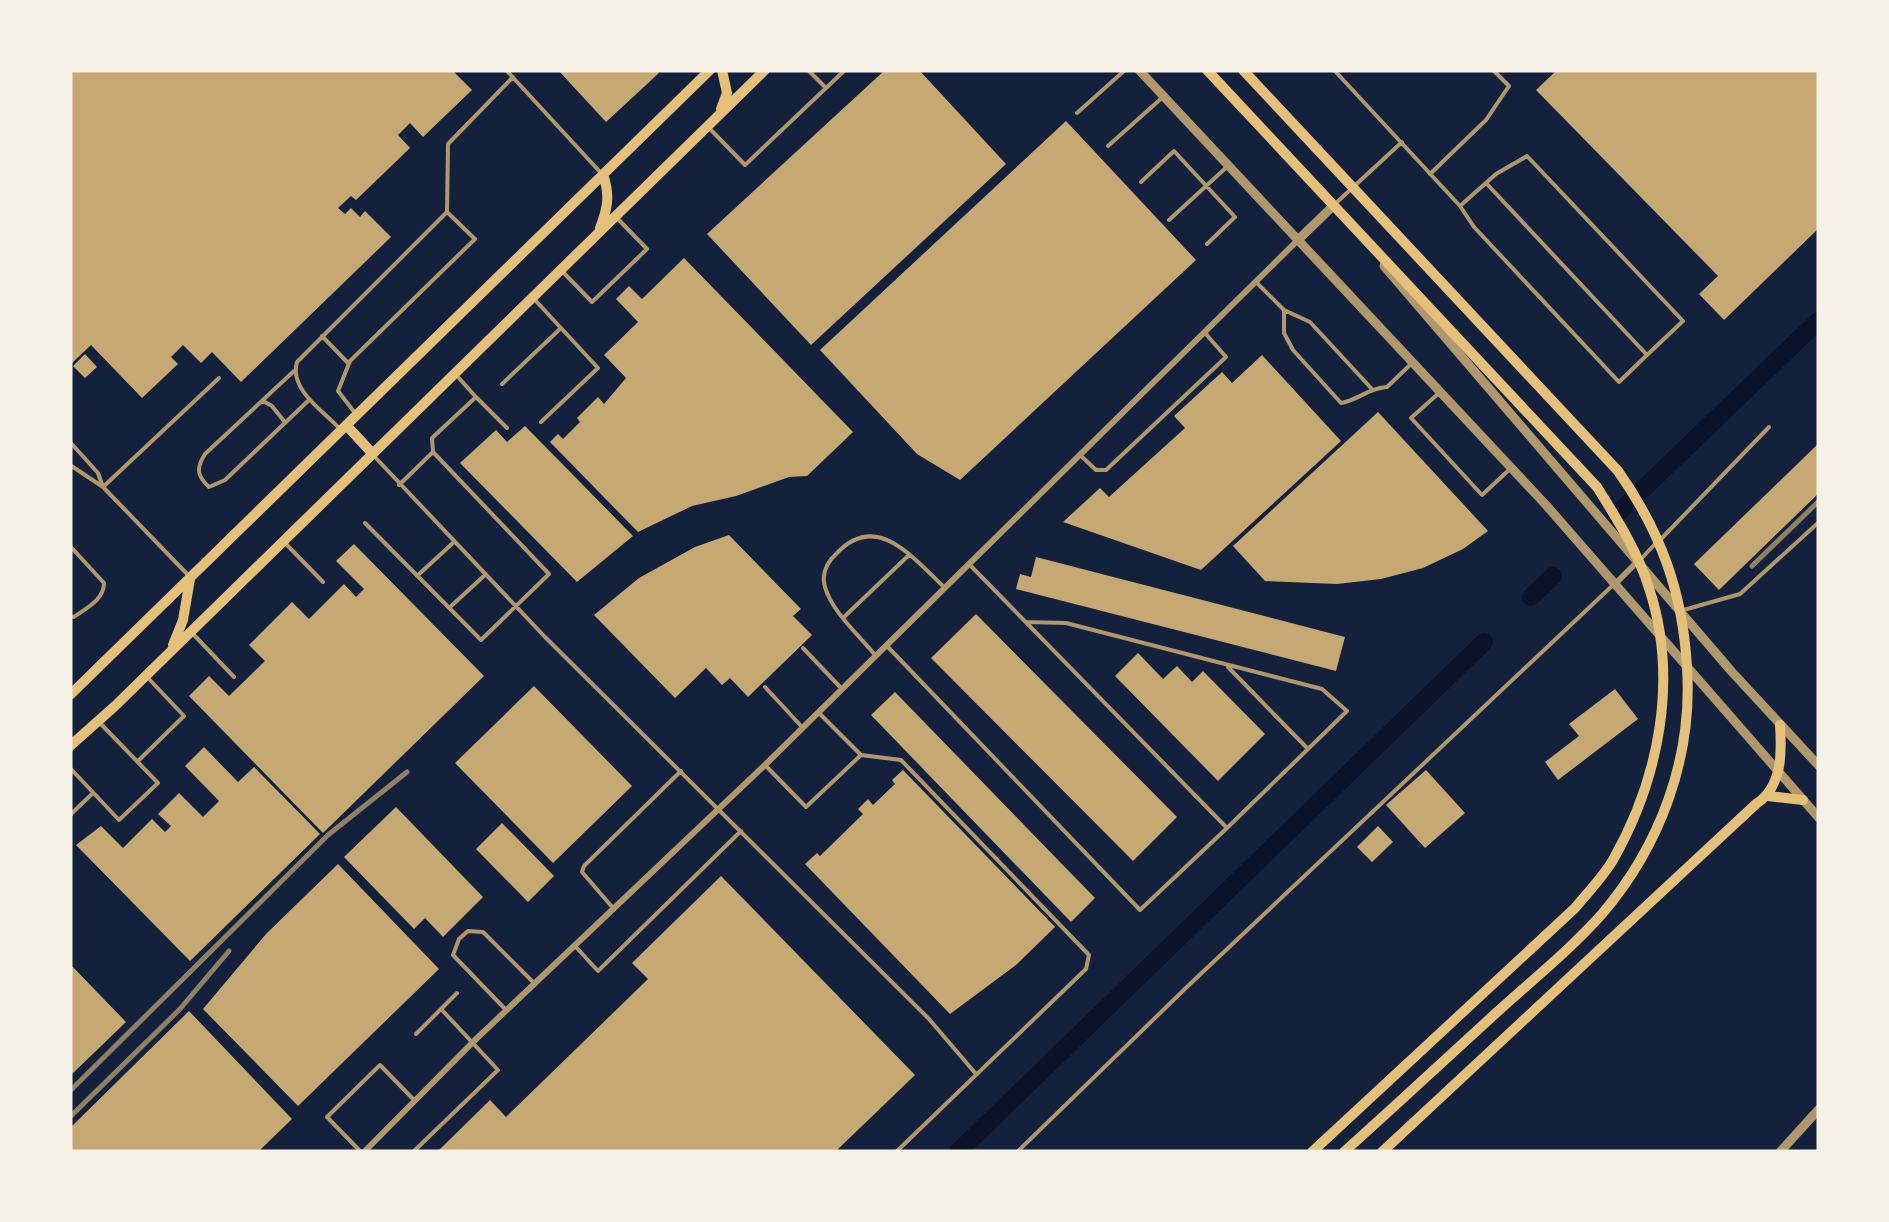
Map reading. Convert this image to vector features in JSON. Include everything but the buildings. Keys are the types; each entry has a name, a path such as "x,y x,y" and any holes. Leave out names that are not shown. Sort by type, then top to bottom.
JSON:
{"main road":[{"path":"70,695 710,70"},
{"path":"719,114 726,93 722,70"},
{"path":"70,746 765,70"},
{"path":"1208,70 1598,487 1624,529 1650,589 1663,658 1663,703 1654,761 1636,815 1611,864 1576,908 1312,1152"},
{"path":"1243,70 1618,470 1642,504 1659,539 1678,589 1686,640 1686,734 1674,788 1652,838 1626,881 1582,934 1344,1152"},
{"path":"598,234 608,207 603,174"},
{"path":"344,428 373,454"},
{"path":"171,650 190,578"},
{"path":"1382,1152 1768,796 1778,771 1780,725"},
{"path":"1768,796 1803,800"}],"street":[{"path":"1139,70 1512,467 1819,818"},
{"path":"1208,70 1333,206 1780,725 1817,761"},
{"path":"363,1152 765,765 1333,206"},
{"path":"1616,583 1637,562"},
{"path":"1780,1152 1819,1109"}],"lane":[{"path":"506,70 603,174"},
{"path":"808,70 826,88"},
{"path":"707,126 744,164 845,70"},
{"path":"1077,114 1125,70"},
{"path":"1334,70 1619,382 1684,321 1527,156 1460,206"},
{"path":"1430,174 1486,120 1509,86 1494,70"},
{"path":"310,398 225,480 209,487 202,481 198,464 205,454 294,371 300,357 447,212 448,144 513,78"},
{"path":"1108,146 1164,96"},
{"path":"1333,206 1402,142"},
{"path":"1141,182 1174,151 1235,216 1207,244"},
{"path":"1169,220 1228,166"},
{"path":"1486,183 1647,355"},
{"path":"357,415 338,391 348,363 476,240 447,212"},
{"path":"561,270 592,302 647,249 616,216"},
{"path":"1256,282 1284,310 1310,322 1371,388"},
{"path":"533,297 598,368 541,422"},
{"path":"1284,310 1284,333 1293,350 1341,402 1351,402 1371,388 1387,387 1412,363"},
{"path":"502,384 561,328"},
{"path":"1080,455 1096,470 1106,470 1226,357 1204,332"},
{"path":"322,336 348,363"},
{"path":"294,371 310,398 344,428"},
{"path":"454,374 507,428"},
{"path":"103,488 219,378"},
{"path":"1439,392 1411,418 1482,495 1512,467"},
{"path":"365,522 481,640 549,574 432,452 432,438 476,396"},
{"path":"263,401 284,422"},
{"path":"1637,562 1770,427"},
{"path":"70,442 98,473 103,488"},
{"path":"399,485 432,452"},
{"path":"373,454 514,606 930,1020 976,1074"},
{"path":"70,466 103,488 190,578"},
{"path":"1680,611 1740,594 1819,522"},
{"path":"875,655 826,591 822,577 828,562 846,543 865,534 882,538 909,554 944,587"},
{"path":"282,540 323,582"},
{"path":"417,576 454,542"},
{"path":"70,546 104,583 98,599 71,615"},
{"path":"844,616 909,554"},
{"path":"968,564 1227,828"},
{"path":"449,608 484,575"},
{"path":"1017,1152 1616,583"},
{"path":"885,644 1140,910 1347,712 1322,689 1066,623 1026,622"},
{"path":"190,631 234,677"},
{"path":"803,648 841,688"},
{"path":"1225,664 1308,749"},
{"path":"138,762 184,716 146,676"},
{"path":"765,687 802,727"},
{"path":"818,712 861,755 901,760 1089,955 1086,969 896,1152"},
{"path":"70,768 119,820 158,783 98,721"},
{"path":"765,765 806,807 861,755"},
{"path":"614,909 582,872 584,866 681,770"},
{"path":"70,816 93,792"},
{"path":"576,946 598,972 742,832"},
{"path":"507,1010 453,955 458,939 468,931 483,932 535,984"},
{"path":"416,1034 457,994"},
{"path":"414,1152 498,1070 442,1009"},
{"path":"363,1152 328,1118 380,1066 415,1101"}],"waterway":[{"path":"1616,515 1819,320"},
{"path":"1531,597 1553,576"},
{"path":"958,1152 1484,642"}],"railway":[{"path":"1752,566 1819,501"},
{"path":"70,1091 328,835 407,772"},
{"path":"70,1117 180,1009 229,951"}]}
